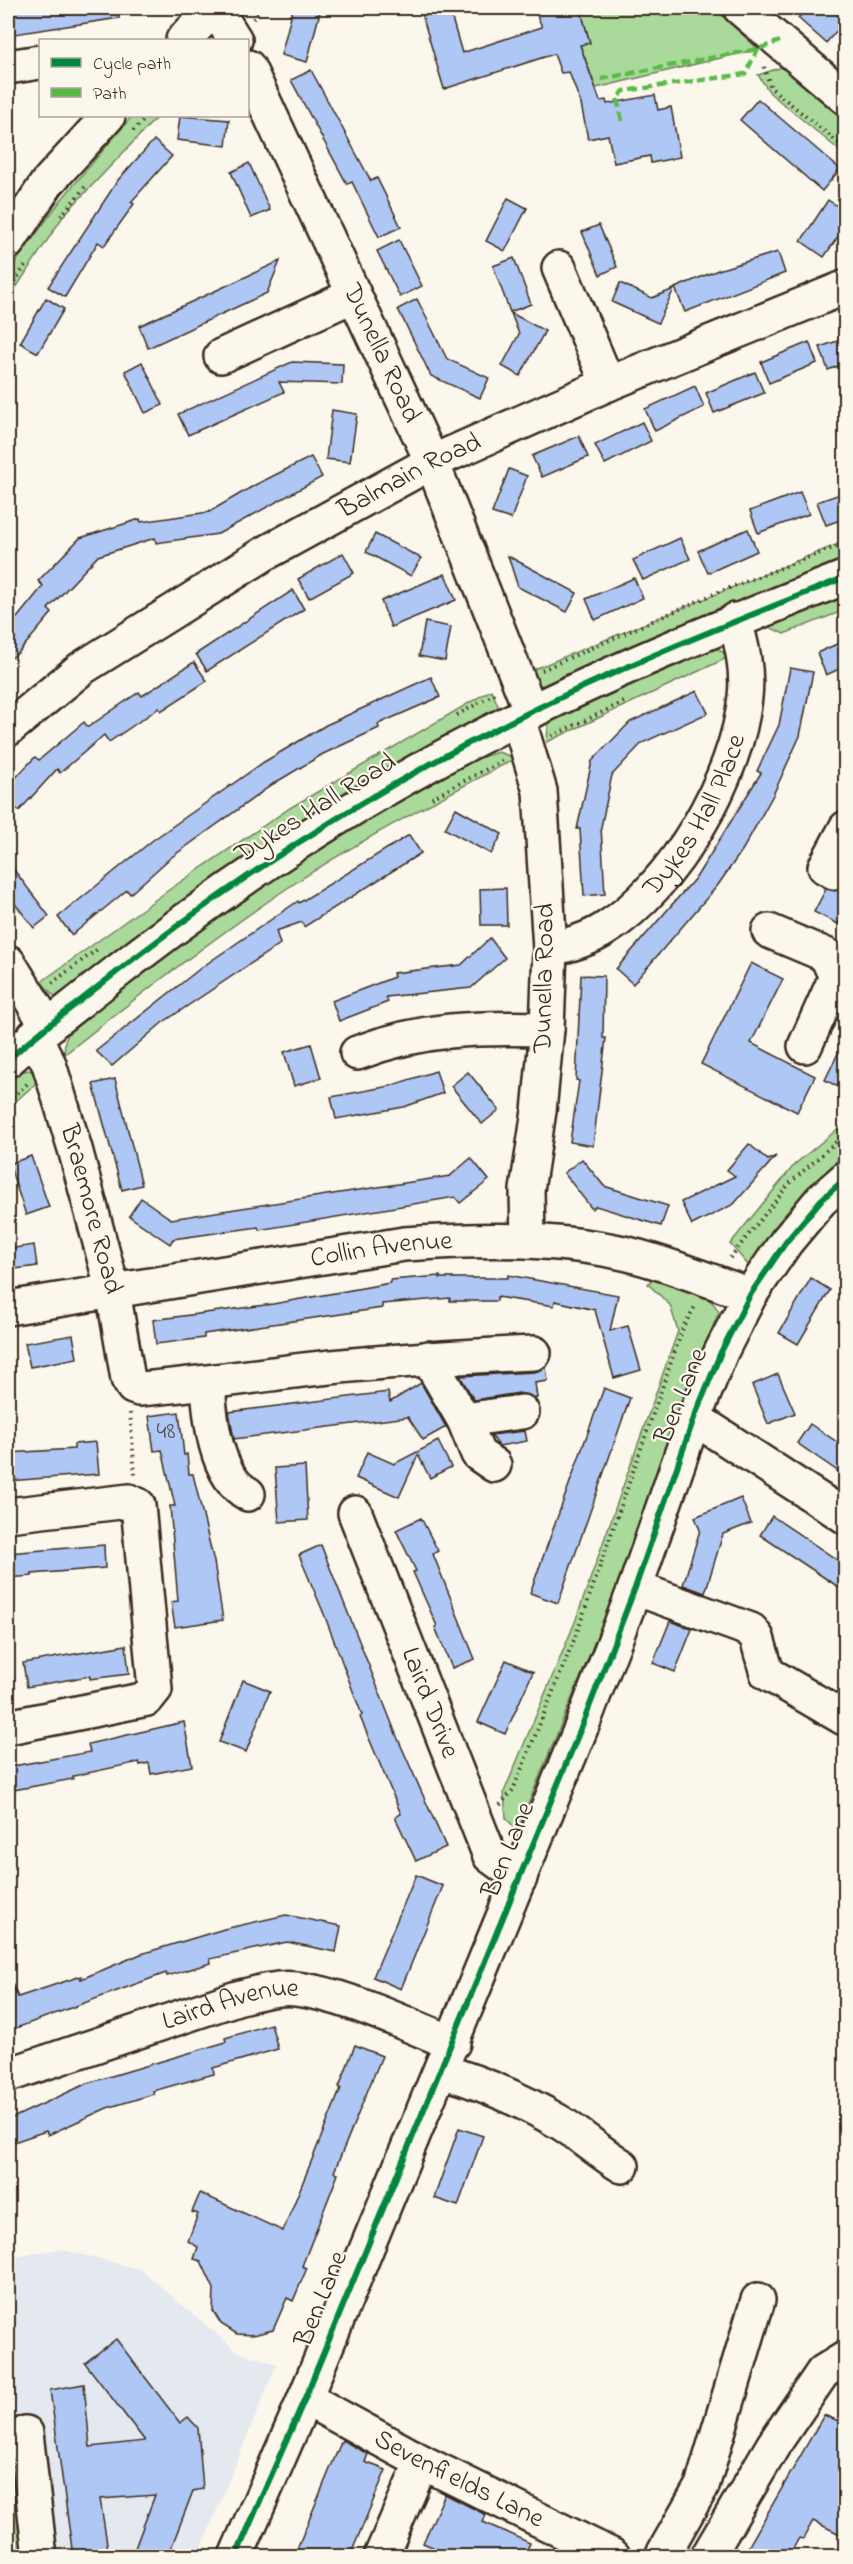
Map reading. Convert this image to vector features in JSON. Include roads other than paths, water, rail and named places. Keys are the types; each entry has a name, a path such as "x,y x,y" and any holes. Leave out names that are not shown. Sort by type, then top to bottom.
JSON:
{"street":[{"path":"184,39 215,8 234,39"},
{"path":"740,8 846,98"},
{"path":"8,67 39,62"},
{"name":"Dunella Road","path":"249,69 432,462 525,726 540,791 550,949 547,1029 539,1111 527,1190 528,1241"},
{"path":"17,254 46,183 119,126"},
{"path":"559,268 608,384"},
{"name":"Balmain Road","path":"8,729 82,668 264,554 432,462 608,384 846,288"},
{"path":"221,356 354,295"},
{"name":"Dykes Hall Road","path":"8,1060 44,1042 223,892 415,773 525,726 735,620 846,577"},
{"name":"Dykes Hall Place","path":"550,949 586,939 622,917 651,888 699,826 730,756 745,697 746,670 735,620"},
{"path":"834,872 825,867 846,828"},
{"path":"769,931 826,955 841,979 805,1046"},
{"name":"Braemore Road","path":"8,962 44,1042 113,1291 128,1379 133,1387 139,1389 208,1384"},
{"path":"357,1053 394,1039 439,1031 487,1027 547,1029"},
{"name":"Ben Lane","path":"236,2556 305,2398 387,2194 447,2057 520,1878 635,1588 694,1418 721,1352 750,1294 786,1242 821,1200 846,1178"},
{"name":"Collin Avenue","path":"8,1308 404,1244 528,1241 586,1246 630,1255 750,1294"},
{"path":"248,1494 238,1489 227,1474 211,1424 208,1384 280,1373 428,1358 534,1353"},
{"path":"428,1358 464,1420 478,1454 494,1465"},
{"path":"464,1420 522,1412"},
{"path":"694,1418 846,1517"},
{"path":"8,1515 129,1501 138,1505 155,1689 147,1699 8,1727"},
{"name":"Laird Drive","path":"355,1514 490,1856 520,1878"},
{"path":"635,1588 751,1630 757,1638 767,1673 844,1718"},
{"name":"Laird Avenue","path":"8,2075 237,1998 267,1990 294,1988 324,1994 447,2057 471,2080 527,2104 563,2125 594,2150 622,2166"},
{"path":"662,2556 702,2486 758,2300"},
{"path":"708,2556 774,2444 823,2372 846,2358"},
{"name":"Sevenfields Lane","path":"305,2398 583,2549 613,2556"},
{"path":"26,2433 39,2548 37,2556"},
{"path":"381,2556 422,2462"}]}
